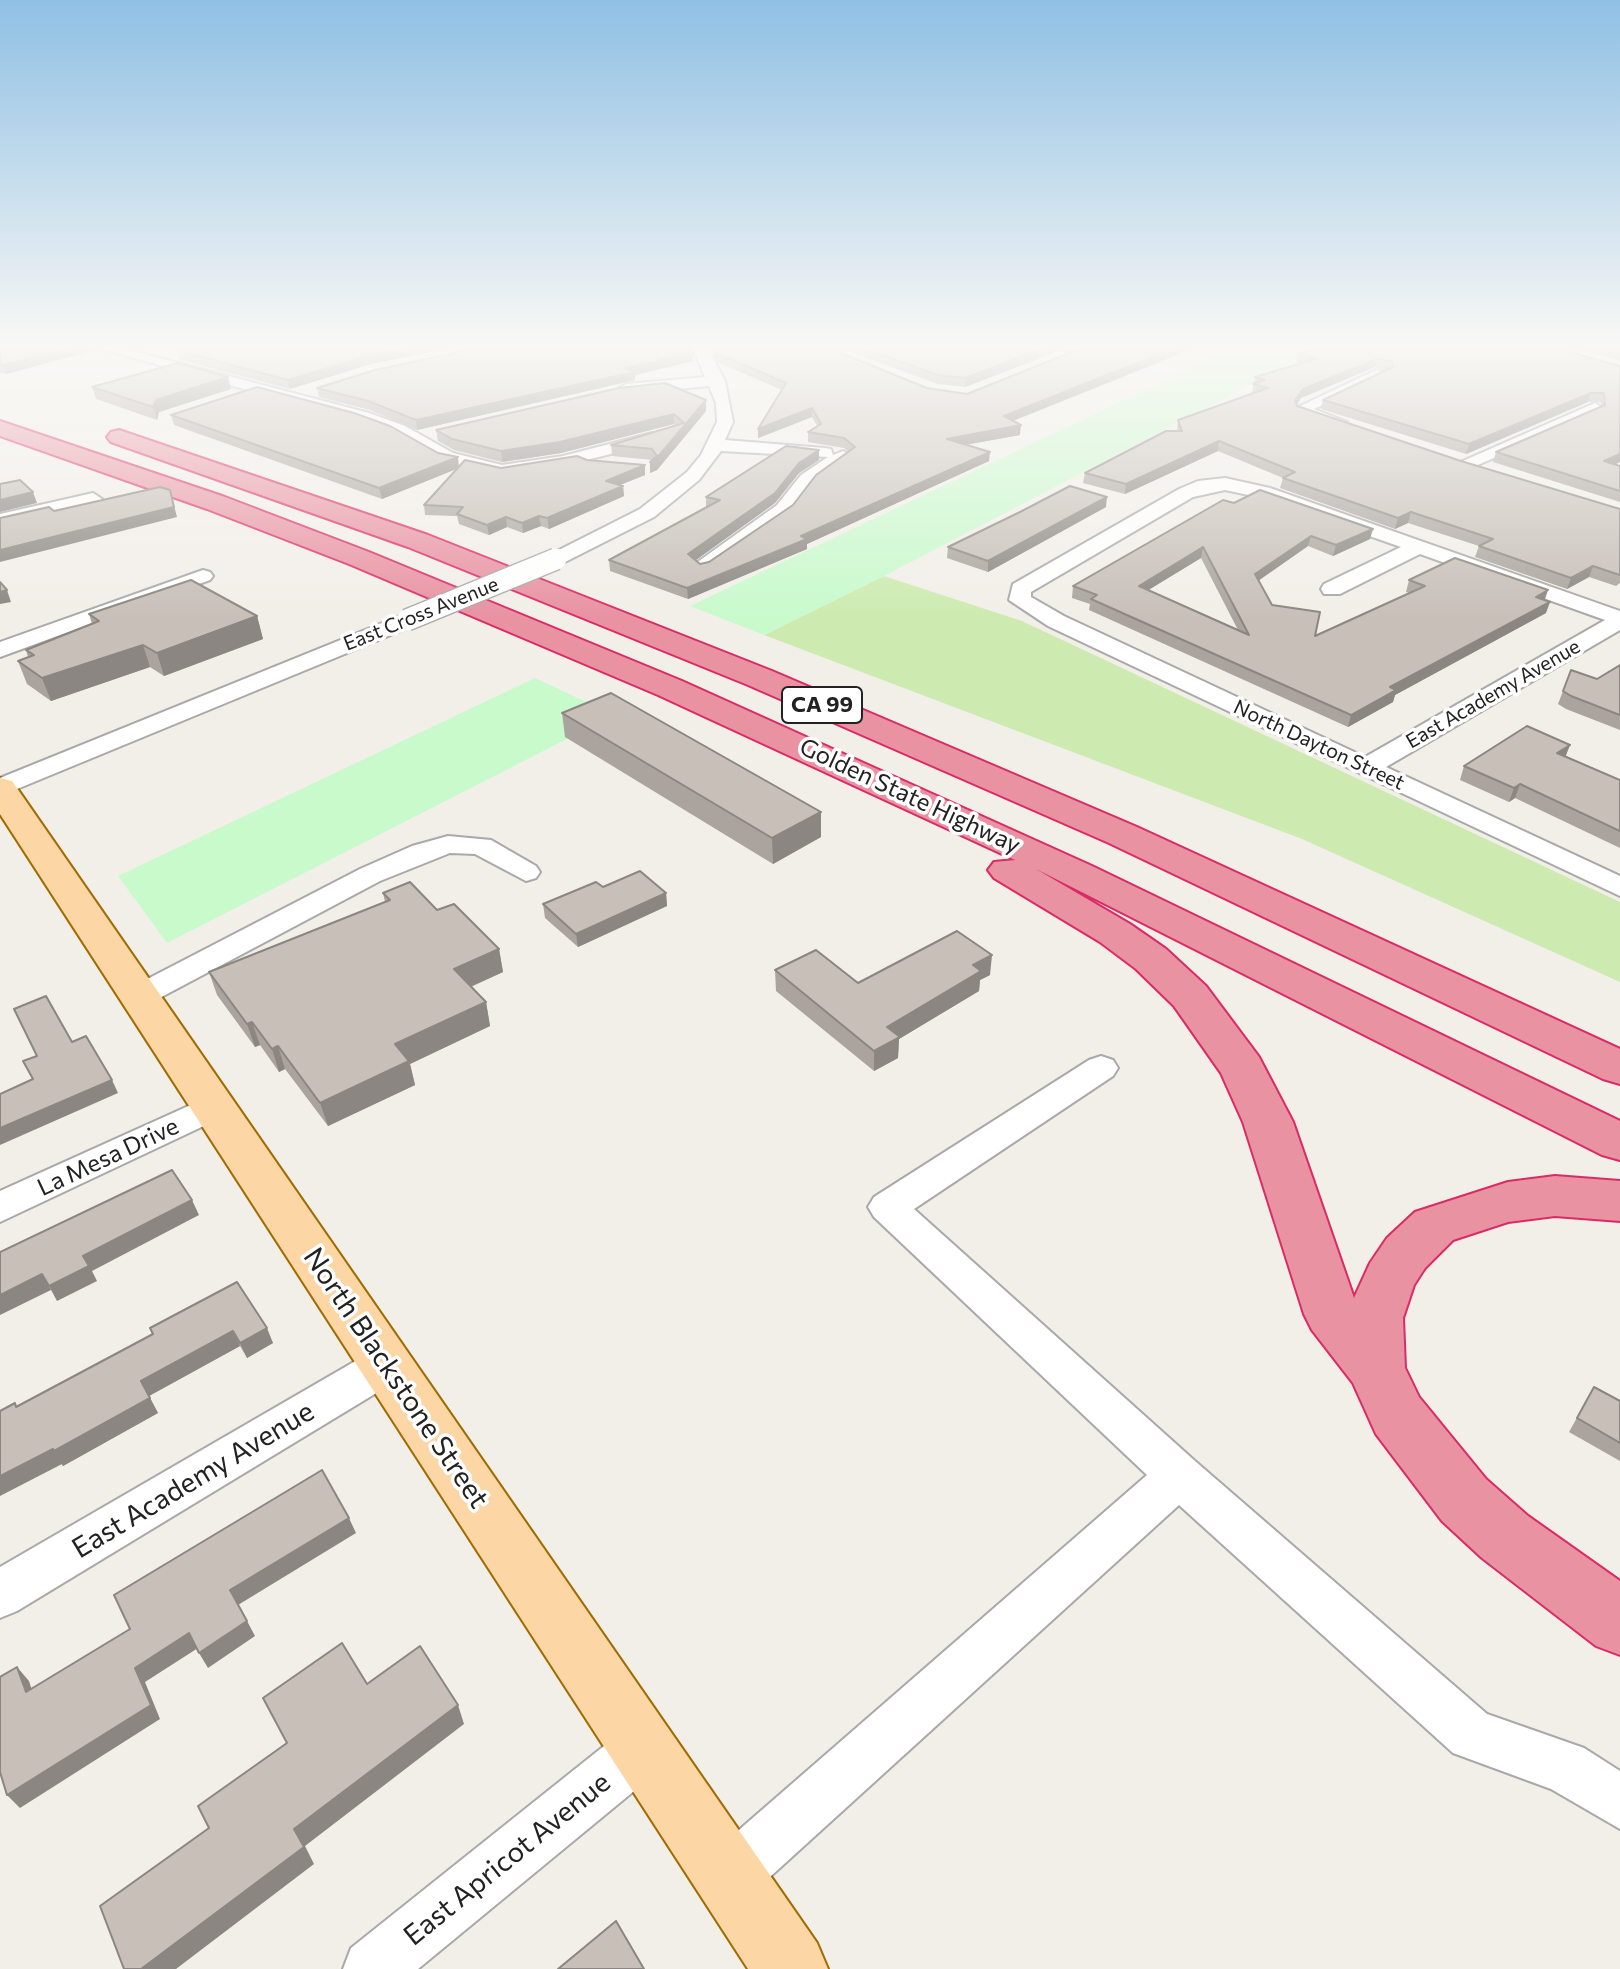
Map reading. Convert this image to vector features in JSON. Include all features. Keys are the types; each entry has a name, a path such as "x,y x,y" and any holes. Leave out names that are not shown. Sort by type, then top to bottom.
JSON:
{"highway":[{"name":"Golden State Highway","path":"20,435 202,498 456,596 800,745 1078,874 1620,1142"},
{"name":"Golden State Highway","path":"111,435 418,541 731,666 1123,835 1620,1068"},
{"path":"800,745 854,786 1115,933 1151,959 1190,996 1242,1068 1268,1122 1332,1314 1376,1368 1397,1415 1464,1500 1505,1537 1620,1622"},
{"path":"1376,1368 1375,1318 1389,1279 1406,1253 1434,1226 1469,1212 1508,1202 1555,1196 1620,1201"}],"main road":[{"name":"North Blackstone Street","path":"0,788 791,1969"}],"street":[{"path":"405,435 447,457 502,470 573,458 662,435"},
{"path":"413,439 430,435"},
{"name":"East Cross Avenue","path":"0,788 556,559 647,513 693,476 720,435"},
{"path":"1493,472 1457,462 1526,435"},
{"path":"702,566 784,509 807,479 843,456 798,448 716,445"},
{"path":"573,458 631,466"},
{"name":"North Dayton Street","path":"1418,547 1263,492 1225,484 1198,487 1021,589 1020,600 1056,621 1620,887"},
{"path":"0,520 93,499"},
{"path":"1332,589 1418,547 1620,619"},
{"path":"0,650 203,576"},
{"name":"East Academy Avenue","path":"1366,767 1620,619"},
{"path":"141,995 370,875 422,852 448,844 481,846 526,872"},
{"path":"1101,1068 887,1207 1179,1476 1471,1735 1565,1767 1620,1802"},
{"name":"La Mesa Drive","path":"0,1207 215,1106"},
{"name":"East Academy Avenue","path":"0,1594 386,1365"},
{"path":"729,1876 1179,1476"},
{"name":"East Apricot Avenue","path":"372,1969 643,1749"}],"green space":[{"path":"1050,435 1155,435 764,635 690,606"},
{"path":"884,576 1022,621 1620,902 1620,982 1302,839 764,635"},
{"path":"535,678 614,715 167,943 118,876"}],"building":[{"path":"228,435 406,435 438,453 458,457 379,488"},
{"path":"445,435 589,435 501,451"},
{"path":"645,435 676,435 656,459 650,462 657,456 652,449 611,445"},
{"path":"825,435 969,435 947,439 990,452 801,536 807,539 687,588 609,560 720,500 706,497 786,446 819,450 799,463 775,493 688,554 700,564 709,562 793,505 816,475 855,447 844,438"},
{"path":"1159,435 1383,435 1620,509 1620,575 1593,566 1571,578 1479,546 1493,539 1411,512 1398,518 1283,478 1295,472 1219,441 1126,484 1085,473"},
{"path":"1439,435 1491,435 1469,444"},
{"path":"1536,435 1620,435 1620,454 1604,461 1620,466 1620,491 1496,452"},
{"path":"577,456 587,460 645,465 606,481 623,486 547,518 539,516 522,523 506,517 487,525 457,514 463,507 424,505 465,460 501,468"},
{"path":"20,480 33,492 0,500 0,484"},
{"path":"1070,486 1107,497 988,561 948,547 1020,512"},
{"path":"160,487 170,490 174,507 0,550 0,518 49,507 54,511"},
{"path":"1260,490 1373,529 1336,545 1311,536 1255,574 1272,605 1320,612 1315,636 1425,586 1409,580 1455,558 1548,590 1536,597 1550,602 1390,687 1396,690 1351,715 1091,599 1097,595 1073,586 1223,500 1234,503","holes":["1203,547 1249,635 1139,586"]},
{"path":"191,580 257,616 157,653 143,645 42,678 18,661 34,655 26,650 99,621 89,614"},
{"path":"1620,665 1620,715 1563,691 1571,670 1597,679"},
{"path":"611,693 821,812 772,838 562,713"},
{"path":"1527,726 1570,745 1557,753 1620,780 1620,831 1520,784 1514,788 1464,766"},
{"path":"640,871 666,893 576,934 543,904 596,882 603,887"},
{"path":"410,882 437,910 454,904 499,949 454,969 486,1002 395,1044 409,1061 320,1103 278,1046 272,1049 252,1022 247,1024 209,972 390,900 383,893"},
{"path":"957,931 992,955 973,965 981,971 887,1027 900,1037 874,1051 775,970 816,950 858,983"},
{"path":"46,996 72,1042 86,1036 112,1080 0,1128 0,1094 33,1079 23,1061 37,1056 14,1009"},
{"path":"172,1170 192,1200 83,1256 89,1266 49,1286 42,1274 0,1295 0,1252"},
{"path":"237,1282 267,1328 240,1343 233,1331 141,1381 150,1398 54,1451 0,1476 0,1411 15,1403 16,1407 153,1334 150,1328"},
{"path":"1594,1387 1620,1401 1620,1443 1577,1418"},
{"path":"322,1470 349,1518 230,1590 247,1621 199,1653 189,1633 135,1668 151,1705 7,1795 0,1772 0,1677 17,1667 26,1692 130,1629 114,1595"},
{"path":"342,1643 367,1684 420,1646 458,1705 294,1829 304,1847 141,1969 124,1969 100,1906 209,1828 198,1806 287,1743 263,1698"},
{"path":"616,1921 644,1969 558,1969"}]}
